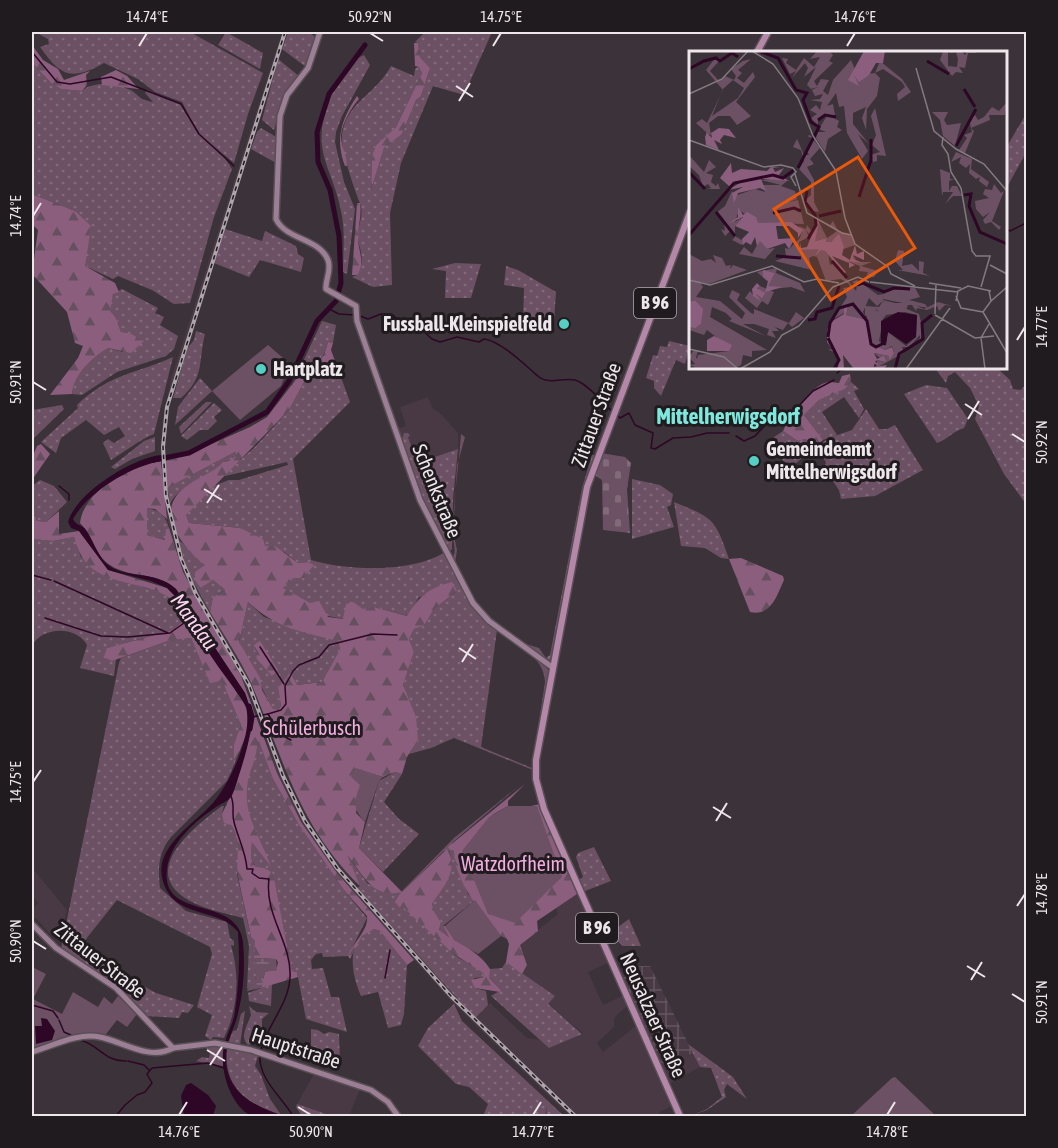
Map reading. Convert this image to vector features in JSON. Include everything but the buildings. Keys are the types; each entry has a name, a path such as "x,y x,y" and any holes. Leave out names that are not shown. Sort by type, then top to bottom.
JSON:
{"main road":[{"name":"Schenkstraße","path":"320,32 308,68 290,91 282,108 275,212 277,221 282,228 317,247 324,254 329,267 326,288 356,306 356,315 420,500 473,603 489,621 552,667"},
{"path":"758,51 768,32"},
{"name":"Zittauer Straße","path":"552,667 584,498 611,419 689,215"},
{"name":"Neusalzaer Straße","path":"552,667 536,760 536,779 544,809 680,1116"},
{"name":"Zittauer Straße","path":"32,924 56,948 116,988 173,1048"},
{"name":"Hauptstraße","path":"32,1052 88,1036 102,1037 152,1053 173,1048 218,1044 239,1047 371,1090 388,1102 398,1116"}],"shaded area":[{"path":"282,32 287,32 183,353 171,395 166,430 162,430 171,379"},
{"path":"428,397 433,409 439,412 458,433 458,449 417,463 408,437 402,436 402,439 397,425 401,428 406,426 400,407"},
{"path":"162,481 166,481 177,538 188,572 251,685 246,687 183,572 167,519"},
{"path":"265,722 292,795 320,843 399,936 475,1018 490,1003 527,1038 541,1040 549,1048 583,1033 547,1004 554,996 522,974 527,965 519,945 558,914 556,908 577,894 581,895 610,962 588,972 603,1005 624,995 628,1005 614,1018 614,1027 597,1043 603,1052 637,1025 672,1106 659,1112 661,1116 570,1116 454,1004 337,873 301,822 277,773 261,724"},
{"path":"32,868 67,910 64,922 51,935 36,918 32,919 32,909 38,903 32,896"},
{"path":"626,966 650,966 693,1053 662,1068 620,973 628,969"},
{"path":"693,1053 700,1067 669,1084 662,1068"},
{"path":"314,1074 360,1089 349,1116 332,1116 297,1104"}],"green space":[{"path":"35,32 190,32 263,73 234,163 199,134 182,102 155,92 138,79 104,63 75,74 61,70 40,47 49,44 48,39"},
{"path":"226,32 263,53 260,69 218,45"},
{"path":"288,32 309,32 316,38 306,67 282,49"},
{"path":"425,32 492,32 464,95 433,86 401,163 390,213 392,285 373,287 352,277 357,275 362,262 358,240 361,208 345,159 342,134 350,114 385,76 391,66 414,76 415,69 419,66 422,73 396,127 376,145 372,155 371,190 384,148 402,134 416,100 421,96 430,68 420,57 418,43 415,42"},
{"path":"414,43 418,43 420,57 430,68 421,96 416,100 402,134 384,148 371,190 372,155 376,145 396,127 422,73 419,67 415,66"},
{"path":"32,45 43,60 58,69 64,80 90,71 86,75 87,85 82,91 61,89 52,84 32,63"},
{"path":"364,55 370,65 342,116 335,142 344,182 355,209 347,274 343,272 342,216 324,158 322,131 324,115 331,96 358,58"},
{"path":"278,59 299,76 283,99 274,130 262,120"},
{"path":"32,63 52,84 61,89 82,91 98,84 110,84 128,89 148,101 153,102 145,93 147,90 181,104 198,134 224,157 232,169 214,217 190,303 174,304 152,290 118,276 113,279 85,266 75,211 32,194"},
{"path":"116,70 127,76 139,89 102,85 101,77"},
{"path":"357,96 359,99 347,117 341,133 347,162 345,166 340,147 341,130 347,113"},
{"path":"1026,114 1026,158 1024,156 1007,187 1007,146"},
{"path":"261,128 278,138 278,164 251,149 257,132"},
{"path":"32,194 75,211 91,226 85,266 115,283 119,292 113,294 110,311 116,318 121,332 129,333 144,341 131,353 108,348 102,352 80,373 72,394 50,395 78,358 83,346 75,343 67,312 32,274 38,230 32,224"},
{"path":"357,203 360,203 358,238 361,266 357,275 352,275"},
{"path":"225,229 262,241 265,231 296,246 298,254 304,258 301,272 260,260 249,277 214,263"},
{"path":"455,263 481,264 471,298 445,298 446,271 432,269"},
{"path":"506,266 518,270 556,292 554,321 542,320 539,333 523,321 524,288 504,285"},
{"path":"122,289 158,308 155,313 164,317 160,325 178,336 174,349 166,356 117,372 82,395 72,394 80,373 96,357 108,348 123,352 129,333 121,332 116,318 109,311 113,294"},
{"path":"322,321 336,325 333,343 328,342 324,354 313,367 307,365 294,381"},
{"path":"196,331 205,334 197,376 181,398 173,398 187,349 194,340"},
{"path":"669,341 689,346 689,350 685,364 676,360 661,396 654,388 654,381 646,378 653,355 657,356 660,346 667,347"},
{"name":"Schülerbusch","path":"328,342 333,343 331,350 338,369 304,382 289,410 186,515 189,523 240,528 263,539 265,546 275,546 298,563 308,562 314,565 303,578 289,579 283,588 310,603 319,601 328,617 343,619 346,604 353,602 363,609 374,607 407,616 425,594 452,582 457,591 434,609 424,626 414,629 409,639 414,652 403,685 416,717 418,740 407,757 402,774 395,772 383,777 356,769 361,784 356,813 365,822 359,848 402,892 447,849 451,857 451,871 432,904 441,922 439,930 449,937 443,926 445,926 450,933 486,963 490,969 489,978 501,990 500,992 475,988 471,980 484,977 483,973 451,952 403,907 401,909 395,902 401,892 383,892 375,888 363,877 347,855 360,886 322,840 307,816 283,765 247,674 210,612 213,597 225,590 213,580 201,588 195,580 195,572 205,565 187,547 174,527 171,516 172,505 177,495 188,485 238,454 235,452 167,488 165,461 189,454 267,417 307,365 313,367 324,355","holes":["248,602 259,611 290,628 338,641 340,649 322,682 297,685 290,673 278,688 281,706 278,710 273,709 262,690 260,678 239,642"]},
{"path":"268,345 290,364 281,386 240,420 212,391"},
{"path":"173,357 154,434 111,460 103,443 108,439 114,443 125,436 119,427 104,435 86,420 61,438 56,453 41,442 78,408 77,405 101,386"},
{"path":"338,369 350,402 293,459 311,560 361,568 398,567 432,559 445,552 472,604 541,661 549,671 533,770 454,738 409,754 418,740 403,685 414,652 409,639 414,629 424,626 434,609 457,591 419,597 408,616 374,607 344,619 328,616 282,588 288,579 303,578 313,565 308,562 298,563 284,552 264,546 240,528 189,523 186,515 211,487 288,465 287,462 225,476 225,473 255,447 289,410 304,382","holes":["497,630 528,652 540,665 543,673 545,682 532,768 481,747"]},
{"path":"936,369 998,369 1010,380 1013,389 1021,390 1026,384 1026,504 1004,474 975,419 979,406 970,388 955,372 948,376 946,383"},
{"path":"850,374 851,382 845,389 819,400 804,415 823,440 817,445 805,439 798,441 783,431 785,427 780,419 794,413 816,388 830,382 839,383 842,376"},
{"path":"200,378 212,391 175,425 178,407"},
{"path":"851,382 859,389 854,391 864,409 859,418 844,397 822,412 837,435 823,440 804,415 819,400 845,389"},
{"path":"926,385 947,388 968,419 964,428 937,443 904,394"},
{"path":"206,402 212,402 181,434 179,427"},
{"path":"214,403 222,410 214,417 217,421 208,430 200,430 187,440 181,436"},
{"path":"62,405 64,409 32,440 32,410"},
{"path":"866,409 879,429 887,429 895,425 923,470 875,496 841,499 839,490 824,468 826,463 818,446 829,438 852,430"},
{"path":"783,431 798,441 805,439 817,445 787,471 774,437"},
{"path":"404,433 410,436 408,437 417,463 458,449 453,499 452,549 450,551 422,499 402,439"},
{"path":"461,434 465,437 459,459 460,446"},
{"path":"155,437 155,451 132,459 115,469 111,467 144,441"},
{"path":"41,444 50,454 32,480 32,458 37,446"},
{"path":"235,452 238,454 181,491 170,504 167,488"},
{"path":"601,453 625,457 631,463 627,489 630,533 603,530 602,480 593,474"},
{"path":"592,455 596,455 581,504 552,657 549,662 488,618 474,601 452,559 455,549 453,532 457,550 455,563 475,601 488,617 526,644 539,648 546,658 550,655 582,488"},
{"path":"161,461 167,519 155,509 147,508 147,535 165,540 166,529 169,528 183,572 241,676 277,773 301,822 337,873 414,960 407,965 380,931 374,929 362,936 350,959 348,956 366,926 367,916 343,889 299,825 273,779 259,741 248,779 248,805 250,817 271,867 252,842 251,858 256,867 273,873 292,971 297,972 298,977 261,988 265,972 277,967 278,962 276,959 254,958 255,941 251,937 237,870 237,837 231,825 224,823 222,814 237,782 252,728 245,693 176,589 152,577 126,572 110,565 97,551 80,523 83,511 99,490 123,474"},
{"path":"632,479 660,485 673,494 671,505 667,507 674,527 632,539"},
{"path":"40,480 54,486 67,502 46,522 38,521 32,512 32,486"},
{"path":"674,502 711,521 720,535 729,559 721,558 705,548 681,546"},
{"path":"147,508 155,510 166,520 169,528 166,529 166,540 147,535"},
{"path":"59,511 59,534 79,531 108,570 167,588 183,604 203,642 247,708 248,730 234,765 234,745 241,725 222,681 210,683 191,638 168,641 112,661 104,657 107,648 173,630 184,620 177,605 166,595 105,576 91,568 81,555 74,537 53,541 32,539 32,512 38,521 46,522"},
{"path":"74,537 81,557 147,588 164,592 184,620 173,630 107,648 112,661 116,659 114,676 80,668 87,645 75,634 50,632 36,640 32,646 32,539 53,541"},
{"path":"177,538 205,565 201,588 213,580 225,590 213,597 210,612 188,572"},
{"path":"741,558 783,576 784,580 776,598 763,611 750,612 729,559"},
{"path":"248,602 264,617 338,641 340,649 322,682 296,685 290,674 278,688 281,706 278,710 273,710 239,642"},
{"path":"191,638 210,682 222,681 241,725 235,745 234,765 227,781 171,837 161,855 159,867 160,888 186,911 227,922 230,938 234,941 234,946 231,945 236,969 235,1004 224,1038 213,1037 211,1040 205,1036 212,1015 197,1007 212,954 210,947 117,900 78,949 156,993 194,1005 188,1013 182,1012 179,1018 146,1016 104,977 61,949 121,658 168,641"},
{"path":"260,641 278,670 272,676 257,659 254,645"},
{"path":"259,741 262,742 273,779 299,825 343,889 367,918 348,956 323,957 322,953 316,954 311,960 312,969 323,968 331,997 339,997 347,1032 306,1019 297,972 292,971 275,885 256,867 251,858 252,841 270,866 254,832 245,798 247,776"},
{"path":"356,768 383,777 379,781 365,822 355,805 360,785 351,777"},
{"path":"395,772 402,774 384,802 399,819 419,834 383,872 359,848 379,781"},
{"name":"Watzdorfheim","path":"525,784 508,801 508,806 492,815 540,804 577,894 537,921 538,931 520,945 527,965 522,974 506,962 509,944 507,939 501,936 470,896 458,872 454,849 450,850 448,847"},
{"path":"520,785 452,843 468,894 475,900 443,926 449,937 439,930 441,922 432,904 450,873 449,851 444,851 402,892 404,905 409,912 450,951 483,973 484,977 474,978 475,988 486,991 488,1005 475,1018 357,888 360,886 346,857 347,855 368,884 401,892 454,838"},
{"path":"224,806 222,814 237,832 239,860 237,874 251,937 255,941 256,976 252,987 247,989 249,946 243,918 194,903 177,891 169,879 169,866 174,852 196,827"},
{"name":"Watzdorfheim","path":"508,806 537,806 562,877 515,923 488,914 462,851 489,817"},
{"path":"594,847 611,881 585,891 579,880 583,877 576,857 578,853"},
{"path":"475,900 501,936 478,954 454,940 445,926"},
{"path":"629,919 641,946 623,946 616,940 607,943 611,932"},
{"path":"374,929 380,931 407,965 404,1014 401,1025 388,1028 378,992 361,996 353,968 353,958 358,941"},
{"path":"254,958 276,959 277,970 265,972 261,988 247,991 256,977"},
{"path":"506,962 555,996 548,1004 582,1034 549,1048 491,996 501,990 489,978 488,973 490,969 502,968"},
{"path":"32,967 46,974 33,999 62,1014 73,992 98,1007 104,997 112,1004 118,996 137,1014 127,1027 117,1020 106,1034 83,1033 32,1050"},
{"path":"272,984 271,1006 249,1001 248,993"},
{"path":"454,1004 462,1021 564,1116 546,1116 547,1106 545,1116 483,1116 488,1104 469,1087 456,1084 418,1046 428,1028"},
{"path":"249,1006 256,1012 269,1013 262,1019 262,1028 253,1029 251,1044 248,1045 244,1034 251,1015"},
{"path":"245,1011 240,1045 228,1043 233,1031 237,1030 241,1014"},
{"path":"311,1029 324,1034 329,1032 339,1034 340,1062 311,1055"},
{"path":"688,1044 733,1077 747,1099 727,1084 724,1090 726,1097 707,1110 690,1116 707,1109 722,1097 711,1068 700,1067"},
{"path":"224,1047 223,1066 196,1061 202,1057 209,1058 210,1053 206,1048"},
{"path":"227,1047 258,1056 255,1066 270,1099 281,1115 258,1106 240,1092 229,1073"},
{"path":"895,1077 936,1116 851,1116 892,1078"},
{"path":"297,1104 332,1116 302,1116 296,1107"}],"water":[{"path":"161,455 161,461 124,474 100,490 89,499 73,519 86,530 103,559 113,568 159,579 176,589 245,693 250,714 250,732 234,792 229,799 199,819 178,842 169,859 168,885 175,896 187,903 228,918 238,927 243,942 244,976 238,1014 227,1048 226,1062 229,1075 241,1094 261,1107 285,1116 261,1117 248,1114 235,1100 226,1081 223,1051 236,1001 239,972 238,932 221,919 181,905 166,889 162,875 162,863 167,851 183,831 219,796 232,773 246,735 245,706 210,655 175,596 167,588 151,581 108,570 79,531 71,528 68,522 73,511 93,489 135,463"},
{"path":"41,1018 47,1019 55,1031 52,1040 36,1044 35,1026 42,1026"},
{"path":"191,1083 208,1095 216,1106 213,1116 184,1116 181,1096 186,1085"}],"waterway":[{"name":"Mandau","path":"154,460 189,453 267,412 289,381 317,321 336,301 341,283 339,236 330,190 318,162 317,132 329,94 365,45"},
{"path":"32,52 57,82 70,84 111,77 181,104 199,134 234,166"},
{"path":"1007,230 1010,231 1026,223"},
{"path":"329,309 339,314 355,315"},
{"path":"360,316 368,319 381,314 393,315 400,323 421,329 432,339 440,342 457,337 479,342 484,339 491,341 505,349 543,379 552,381 571,379 580,382 613,412"},
{"path":"837,373 851,369"},
{"path":"736,436 744,441 755,436 768,422 788,417 813,391 834,380"},
{"path":"617,415 620,418 629,413 635,425 653,433 651,448 655,449 673,438 707,433 729,433"},
{"path":"59,486 69,494 69,500"},
{"path":"32,575 51,580"},
{"path":"54,581 168,633"},
{"path":"45,618 101,636 128,637 170,633 191,618"},
{"path":"268,714 281,710 286,704 285,686 293,671 299,665 319,657 329,645 373,634 397,635"},
{"path":"260,647 284,684"},
{"name":"Mandau","path":"249,706 252,717 250,729"},
{"path":"252,717 268,714 281,735 291,740"},
{"path":"230,794 233,802 234,822 244,851 247,869 253,869 252,873 259,878 269,879 270,905 287,952 289,965 289,987 261,1050"},
{"path":"385,978 390,950"},
{"path":"32,1005 53,1011 58,1018"},
{"path":"59,1020 64,1032 73,1036"},
{"path":"80,1040 92,1045 112,1059 126,1061"},
{"path":"260,1055 260,1064 267,1080 293,1116"},
{"path":"128,1061 144,1065 149,1070"},
{"path":"116,1116 125,1105 137,1095 145,1092 152,1083 147,1074 152,1068 208,1063 224,1068"}],"railway":[{"path":"285,32 167,407 163,447 166,496 181,558 196,594 249,685 283,776 305,821 337,868 451,996 575,1116"}],"place":[{"name":"Fussball-Kleinspielfeld","path":"564,324"},
{"name":"Hartplatz","path":"261,369"},
{"name":"Gemeindeamt Mittelherwigsdorf","path":"754,461"}],"district":[{"name":"Mittelherwigsdorf","path":"728,416"}]}
